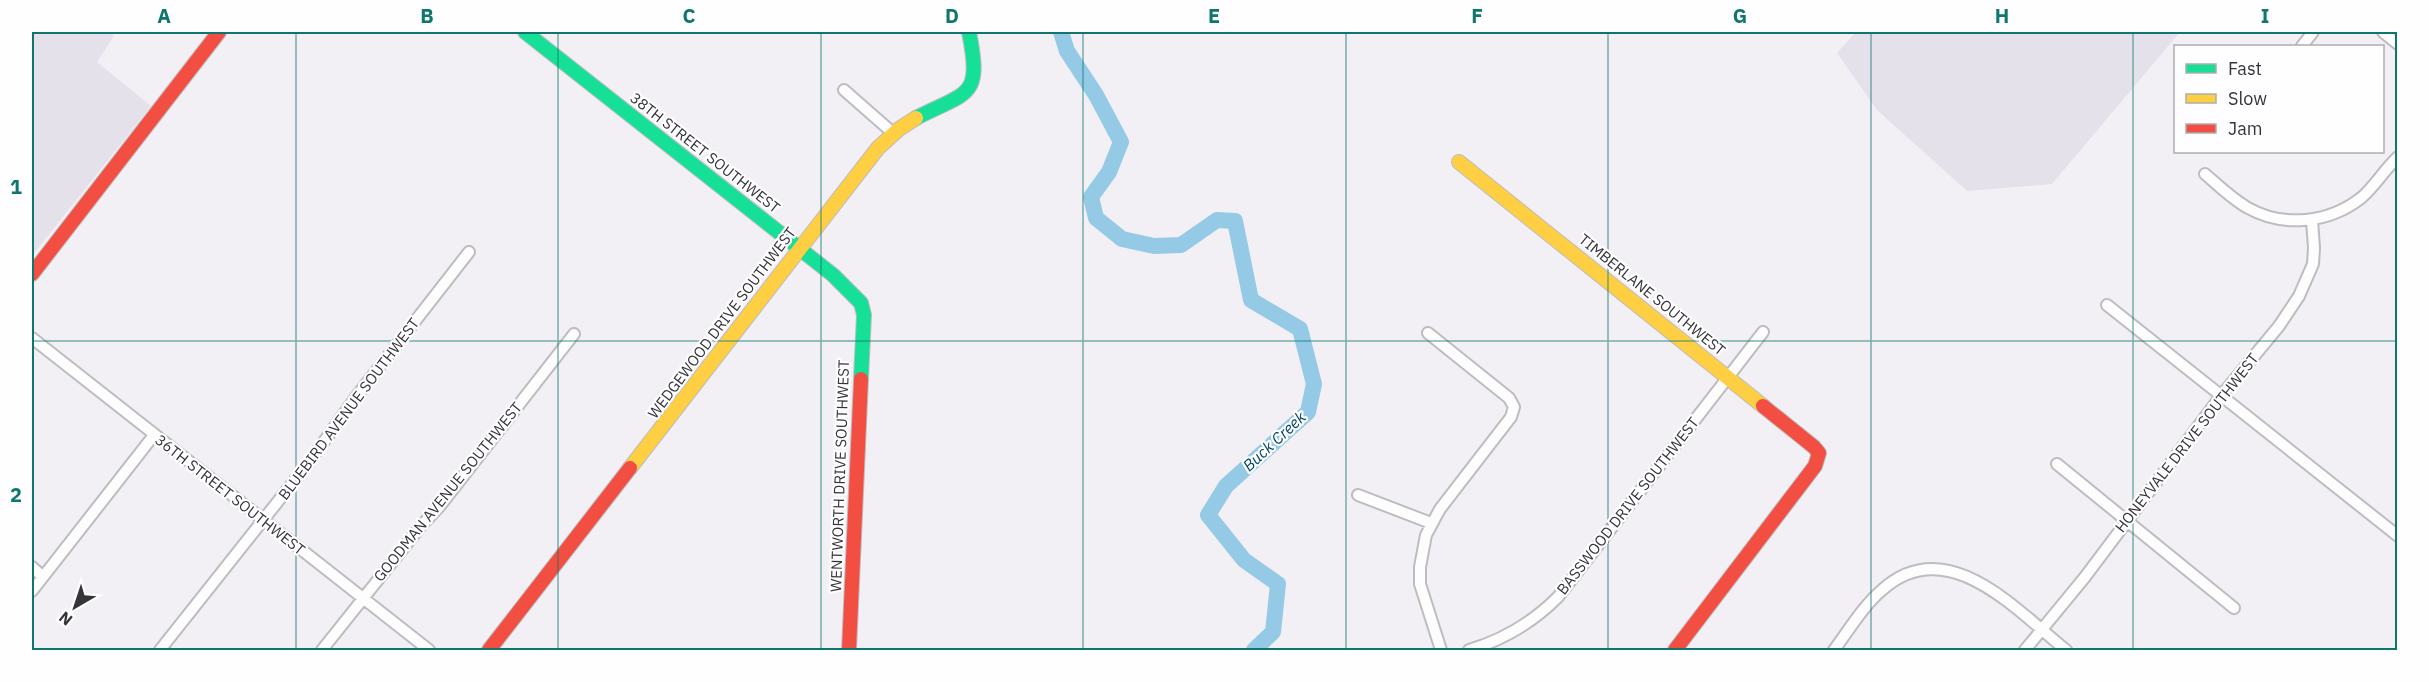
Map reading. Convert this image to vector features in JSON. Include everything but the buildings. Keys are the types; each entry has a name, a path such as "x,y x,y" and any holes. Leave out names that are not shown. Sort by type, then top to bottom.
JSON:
{"street":[{"path":"32,274 219,32"},
{"name":"38TH STREET SOUTHWEST","path":"525,32 800,249 850,290 861,303"},
{"name":"WEDGEWOOD DRIVE SOUTHWEST","path":"489,651 878,148 893,133 915,118 961,96 970,87 975,70 969,32"},
{"path":"2303,45 2313,32"},
{"path":"2383,32 2397,44"},
{"path":"844,90 893,133"},
{"path":"2205,174 2230,196 2258,213 2286,220 2312,220 2352,204 2369,190 2397,157"},
{"name":"TIMBERLANE SOUTHWEST","path":"1459,162 1814,447 1820,457 1675,651"},
{"name":"HONEYVALE DRIVE SOUTHWEST","path":"2025,651 2221,396 2279,326 2303,289 2311,270 2314,255 2312,220"},
{"name":"BLUEBIRD AVENUE SOUTHWEST","path":"160,651 310,461 338,421 470,252"},
{"name":"WENTWORTH DRIVE SOUTHWEST","path":"849,651 864,315 861,303"},
{"path":"2107,305 2397,536"},
{"name":"BASSWOOD DRIVE SOUTHWEST","path":"1468,651 1514,632 1534,619 1558,597 1763,332"},
{"path":"1428,333 1509,398 1514,407 1511,417 1431,523 1423,547 1419,575 1424,601 1441,651"},
{"name":"GOODMAN AVENUE SOUTHWEST","path":"322,651 421,526 439,507 574,334"},
{"name":"36TH STREET SOUTHWEST","path":"32,338 261,521 429,651"},
{"path":"32,591 154,435"},
{"path":"2057,464 2234,608"},
{"path":"1358,495 1431,523"},
{"path":"32,567 43,577"},
{"path":"1834,651 1884,588 1905,575 1921,571 1947,570 1970,577 1985,586 2066,651"}],"shaded area":[{"path":"32,32 109,32 114,36 97,62 151,106 32,256"},
{"path":"1856,32 2180,32 2052,184 1967,191 1877,110 1837,53"}],"waterway":[{"name":"Buck Creek","path":"1061,32 1067,51 1096,95 1121,142 1109,172 1091,197 1096,218 1122,239 1154,246 1181,245 1217,220 1235,221 1251,300 1300,329 1314,384 1308,412 1226,486 1208,515 1244,560 1278,584 1273,632 1254,650"}],"traffic: fast":[{"path":"525,32 833,275 861,303 864,315 861,379"},
{"path":"916,118 967,90 972,81 974,69 969,32"}],"traffic: slow":[{"path":"630,468 878,148 899,129 916,118"},
{"path":"1459,162 1763,406"}],"traffic: jam":[{"path":"32,274 219,32"},
{"path":"849,650 861,379"},
{"path":"1675,650 1815,466 1819,453 1814,447 1763,406"},
{"path":"489,650 630,468"}]}
